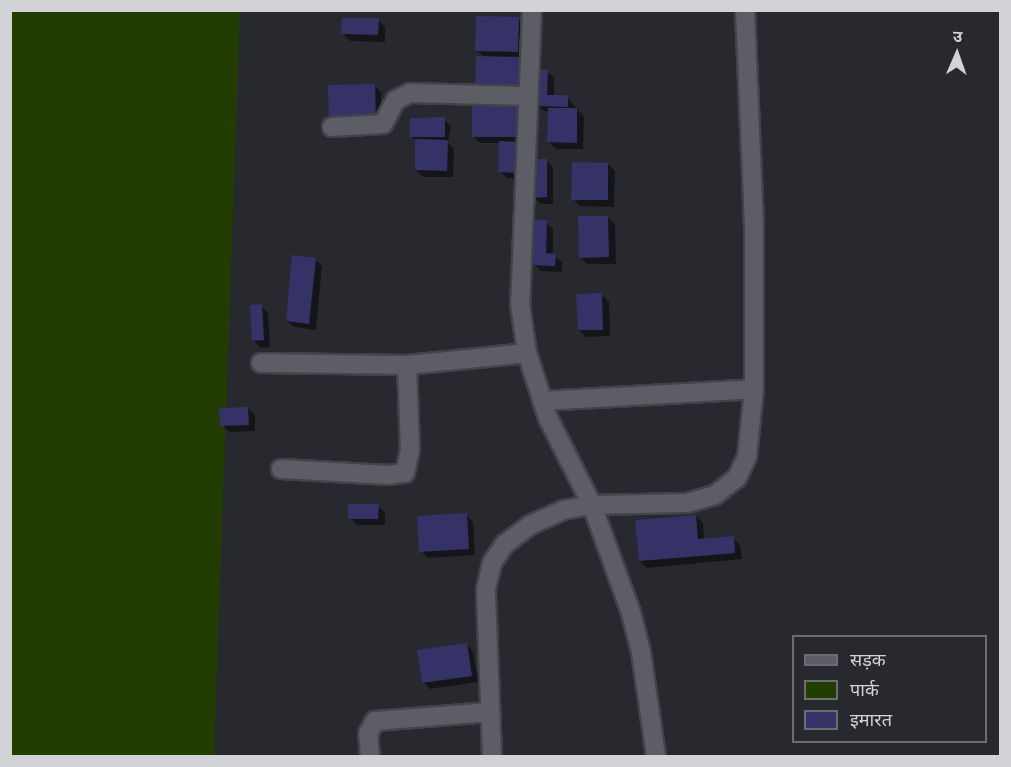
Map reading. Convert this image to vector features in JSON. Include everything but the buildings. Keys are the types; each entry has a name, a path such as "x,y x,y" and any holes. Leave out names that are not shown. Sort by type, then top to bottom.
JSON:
{"street":[{"path":"532,10 526,96 520,304 526,353 542,401 592,505 641,652 656,756"},
{"path":"492,756 486,589 492,563 505,544 530,525 563,510 592,505 687,503 715,495 737,478 747,457 754,389 754,225 746,10"},
{"path":"332,127 383,124 396,100 410,93 526,96"},
{"path":"261,363 407,365 526,353"},
{"path":"281,469 388,475 405,473 410,450 407,365"},
{"path":"542,401 754,389"},
{"path":"370,756 369,726 375,721 490,712"}],"green space":[{"path":"10,11 240,11 214,756 11,756"}]}
